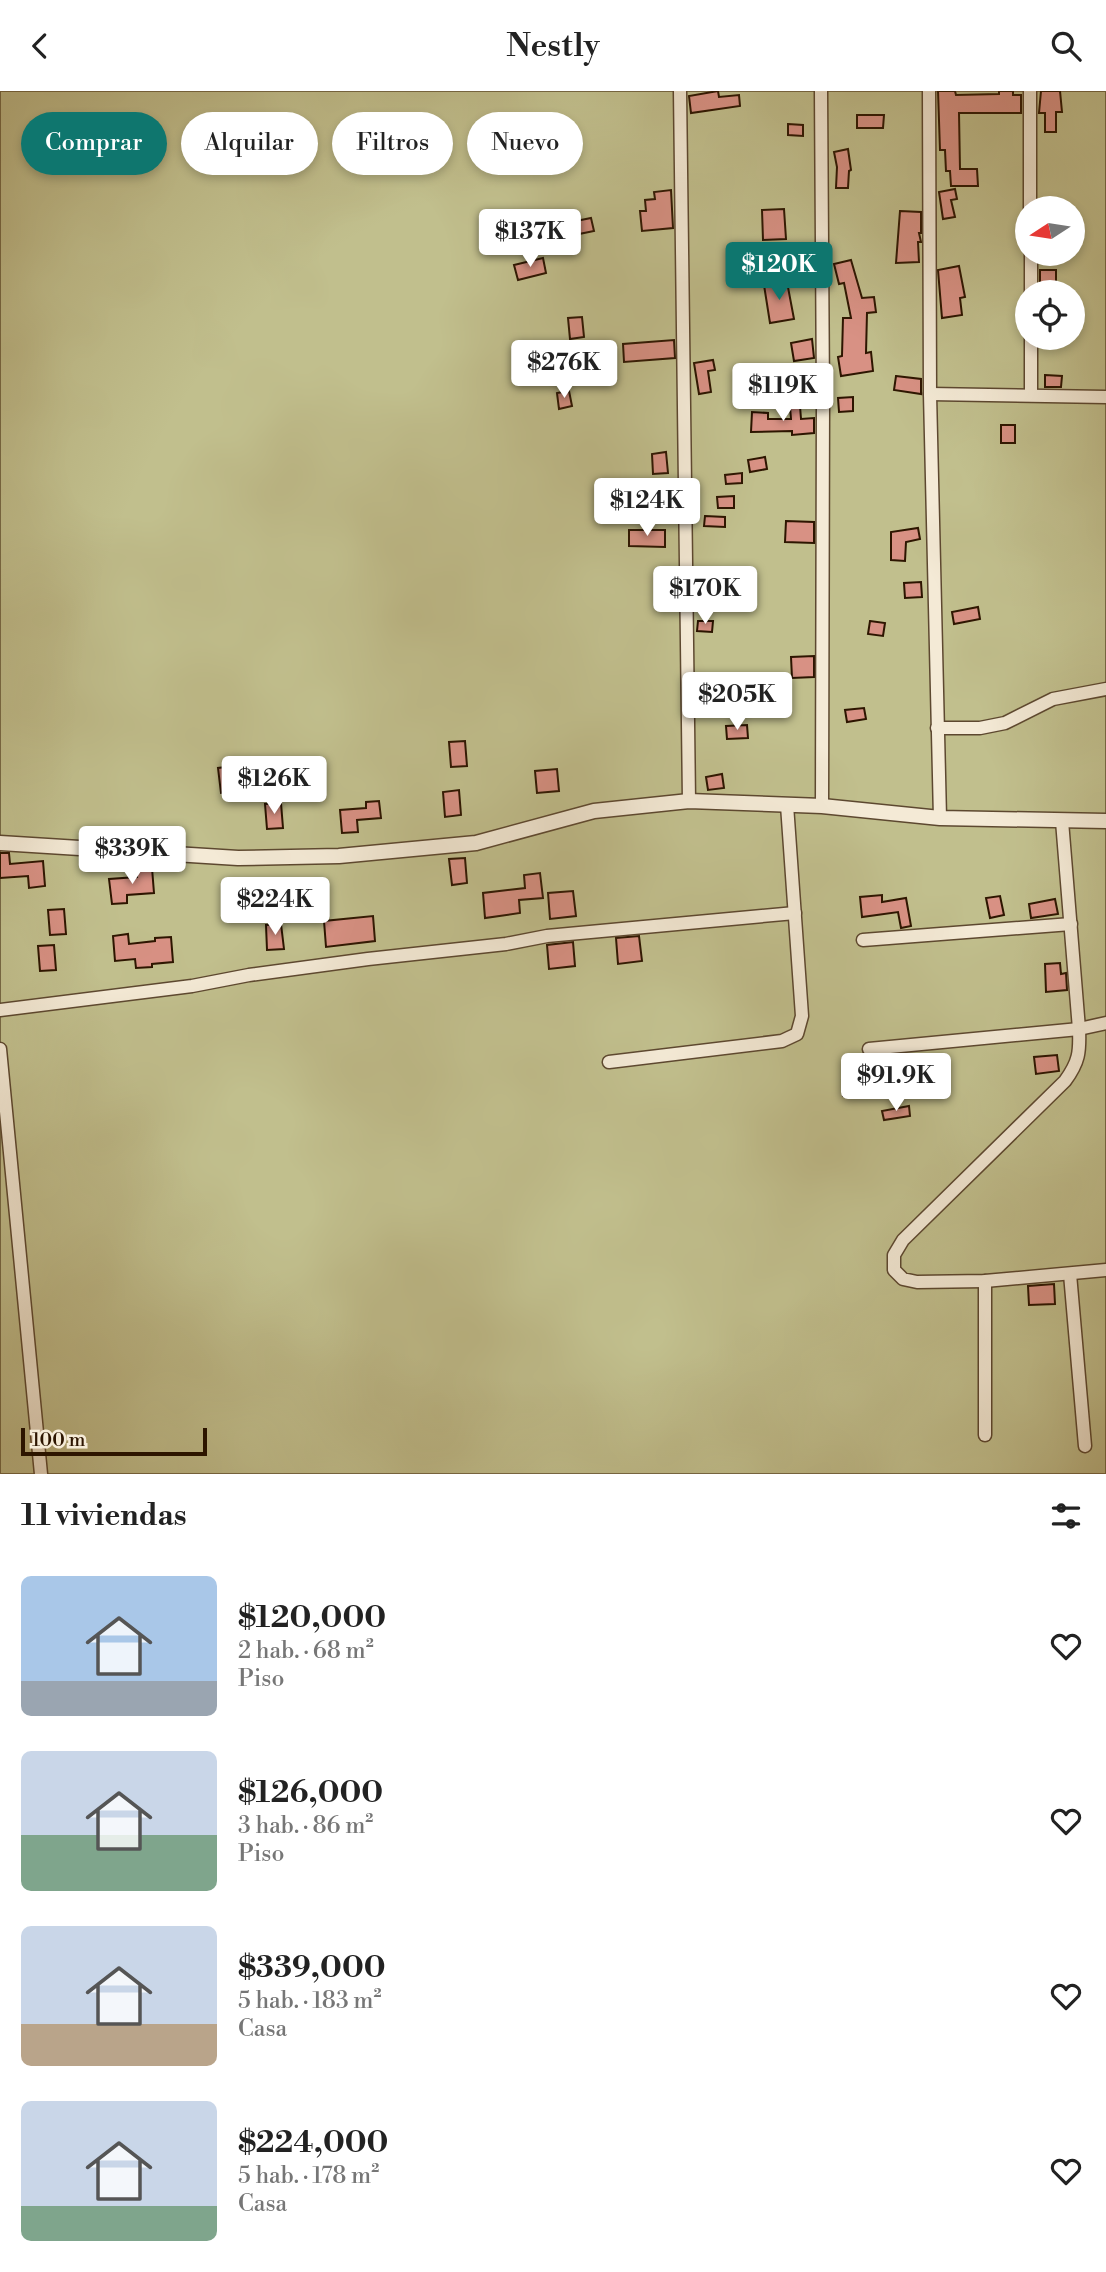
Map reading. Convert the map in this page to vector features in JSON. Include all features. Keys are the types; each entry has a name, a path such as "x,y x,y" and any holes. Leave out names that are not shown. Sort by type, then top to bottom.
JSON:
{"street":[{"path":"680,91 689,801"},
{"path":"821,91 822,806"},
{"path":"929,91 930,394 940,818"},
{"path":"1030,91 1030,196"},
{"path":"1031,350 1031,395"},
{"path":"930,394 1106,397"},
{"path":"937,728 980,728 1005,723 1053,699 1106,689"},
{"path":"0,843 238,858 339,856 476,843 594,811 689,801 822,806 940,818 1106,821"},
{"path":"609,1062 782,1041 797,1034 802,1016 787,805"},
{"path":"1062,821 1079,1029 1080,1047 1076,1066 1065,1081 903,1240 894,1255 894,1270 903,1279 917,1283 985,1282 1106,1270"},
{"path":"0,1010 192,986 249,975 368,959 506,944 547,936 795,913"},
{"path":"863,940 1071,924"},
{"path":"869,1049 1079,1029 1106,1023"},
{"path":"0,1049 41,1474"},
{"path":"1070,1274 1085,1446"},
{"path":"985,1282 985,1435"}],"shaded area":[{"path":"0,91 1106,91 1106,1474 0,1474"}],"building":[{"path":"718,91 719,97 739,95 740,106 691,113 689,96"},
{"path":"938,91 955,91 956,95 1013,91 1013,95 1021,95 1021,113 959,113 960,169 977,169 978,186 951,186 950,171 946,171 945,150 940,150"},
{"path":"1041,91 1060,91 1062,112 1056,112 1056,132 1045,132 1045,113 1039,113"},
{"path":"857,115 884,115 883,128 857,128"},
{"path":"788,124 803,125 803,136 788,135"},
{"path":"848,149 851,170 848,188 836,188 837,167 834,152"},
{"path":"955,189 957,199 951,200 955,217 943,219 939,192"},
{"path":"671,190 673,228 642,231 640,211 646,211 645,200 655,199 654,192"},
{"path":"784,209 786,239 763,240 762,210"},
{"path":"900,211 921,212 919,262 896,263"},
{"path":"591,218 594,231 579,234 576,221"},
{"path":"543,258 546,273 518,280 514,265"},
{"path":"851,260 862,298 874,297 876,312 867,313 866,353 871,352 873,371 841,376 838,357 842,356 843,318 851,318 844,283 839,284 834,264"},
{"path":"959,266 965,297 960,298 962,315 942,318 938,270"},
{"path":"1040,270 1056,270 1056,280 1040,280"},
{"path":"787,282 794,319 770,323 764,285"},
{"path":"582,317 584,337 570,339 568,318"},
{"path":"812,339 814,358 794,361 791,343"},
{"path":"674,340 675,358 624,362 623,344"},
{"path":"713,360 715,370 708,371 711,392 699,394 694,363"},
{"path":"1045,375 1062,376 1061,387 1045,387"},
{"path":"896,376 921,379 921,394 894,390"},
{"path":"569,391 572,406 559,409 557,393"},
{"path":"853,397 853,411 839,412 838,398"},
{"path":"800,406 801,419 814,418 814,433 792,435 792,431 751,432 752,412 768,413 768,419 791,419 790,407"},
{"path":"1001,425 1015,425 1015,443 1001,443"},
{"path":"666,452 668,473 653,474 652,454"},
{"path":"765,457 767,469 750,472 748,460"},
{"path":"742,473 742,483 726,484 725,475"},
{"path":"734,496 734,508 718,508 717,497"},
{"path":"705,516 725,517 725,527 704,526"},
{"path":"786,521 814,522 814,543 785,542"},
{"path":"918,528 920,539 906,542 905,561 891,560 891,532"},
{"path":"629,530 665,530 665,547 629,546"},
{"path":"921,582 922,597 905,598 904,583"},
{"path":"978,607 980,619 954,624 952,612"},
{"path":"698,621 713,621 712,632 697,631"},
{"path":"870,621 885,623 883,636 868,634"},
{"path":"814,656 814,677 792,678 791,657"},
{"path":"864,708 866,719 847,722 845,710"},
{"path":"747,725 748,738 727,739 726,726"},
{"path":"465,741 467,766 451,767 449,742"},
{"path":"235,766 237,791 221,793 218,768"},
{"path":"557,769 559,791 537,793 535,771"},
{"path":"722,774 724,788 708,790 706,777"},
{"path":"459,790 461,815 445,817 443,792"},
{"path":"379,801 381,818 357,820 358,832 342,833 340,810 366,808 366,802"},
{"path":"281,803 283,828 267,829 265,804"},
{"path":"0,853 9,853 10,864 43,861 45,886 29,888 28,876 0,878"},
{"path":"465,858 467,883 452,885 449,859"},
{"path":"152,868 154,893 127,895 127,903 112,904 109,879 137,877 136,869"},
{"path":"540,873 543,898 519,900 520,913 485,918 483,893 525,888 524,875"},
{"path":"573,891 576,916 550,919 548,893"},
{"path":"882,895 882,902 906,898 911,926 901,928 898,912 862,917 860,897"},
{"path":"1000,896 1004,915 990,918 986,898"},
{"path":"1055,899 1058,914 1031,918 1029,904"},
{"path":"64,909 66,934 50,935 48,910"},
{"path":"373,916 375,941 326,947 324,921"},
{"path":"281,924 284,949 267,950 266,925"},
{"path":"128,934 129,944 171,937 173,962 136,968 135,959 115,961 113,936"},
{"path":"639,936 642,961 618,964 616,938"},
{"path":"573,942 575,966 549,969 547,945"},
{"path":"54,945 56,970 40,971 38,946"},
{"path":"1060,963 1061,974 1066,973 1067,990 1046,992 1045,964"},
{"path":"1057,1055 1059,1071 1036,1074 1034,1057"},
{"path":"866,1078 867,1094 843,1096 842,1080"},
{"path":"909,1106 910,1116 884,1120 882,1111"},
{"path":"1054,1284 1055,1304 1029,1305 1028,1286"}]}
